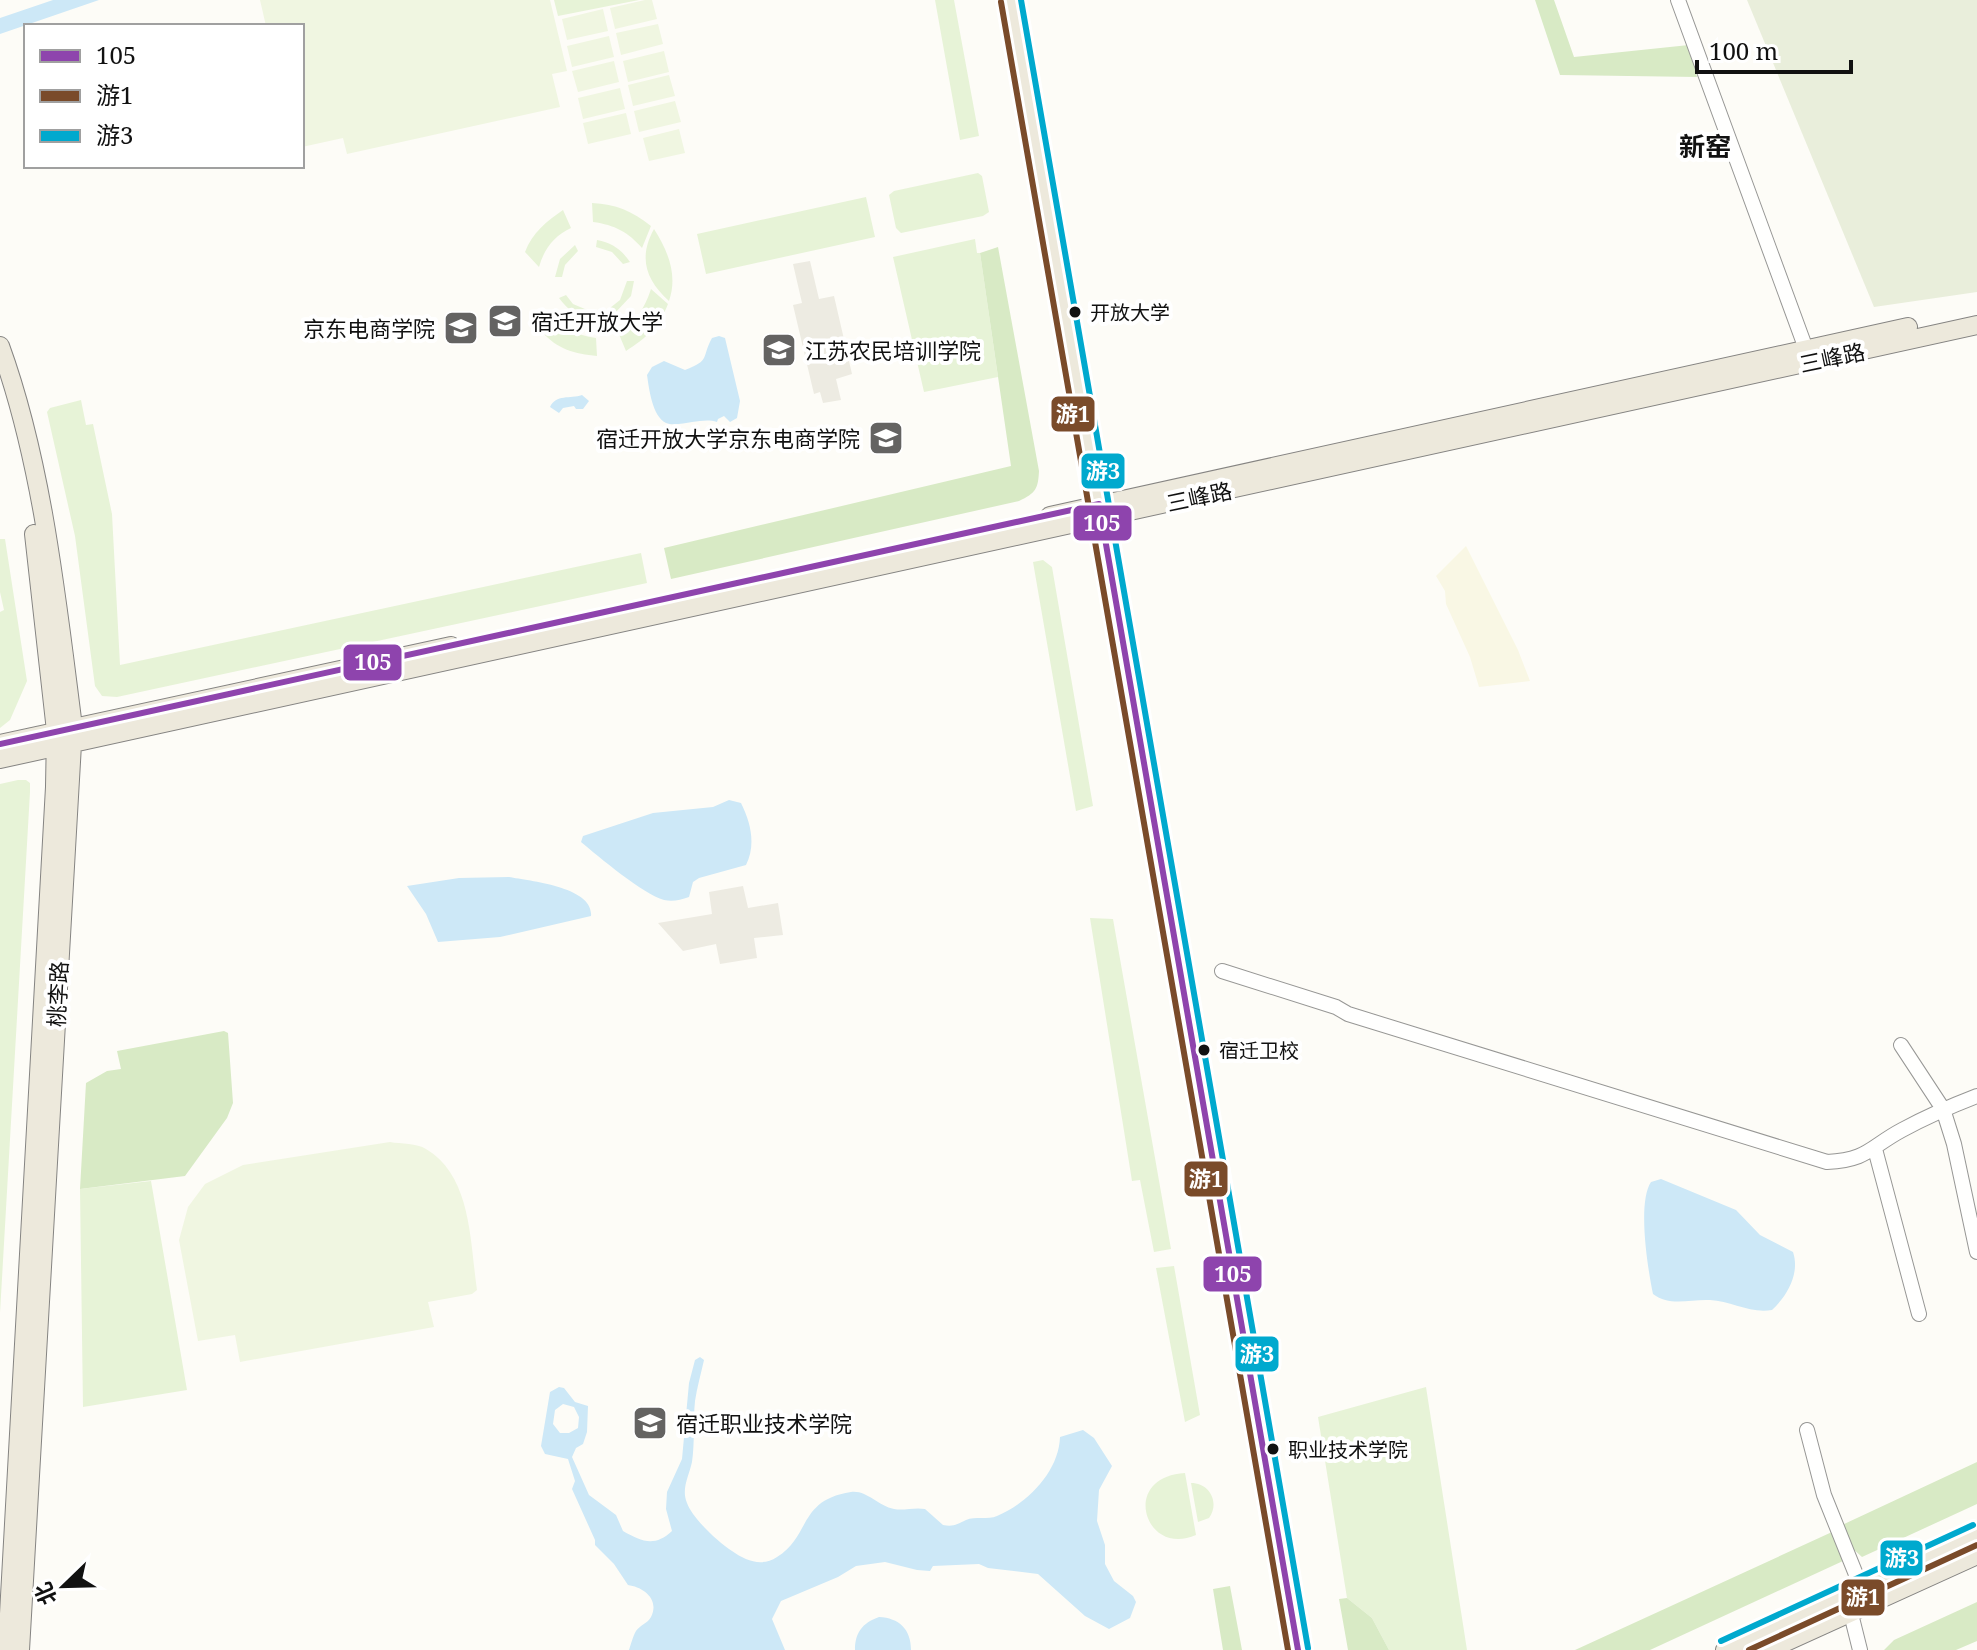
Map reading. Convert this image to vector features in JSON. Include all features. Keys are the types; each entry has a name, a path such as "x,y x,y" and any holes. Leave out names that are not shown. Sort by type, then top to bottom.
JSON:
{"main road":[{"path":"1001,0 1298,1650"},
{"path":"1011,0 1286,1650"},
{"name":"三峰路","path":"1094,512 1977,312"},
{"name":"三峰路","path":"0,744 64,737 1094,512 1977,325"},
{"name":"桃李路","path":"0,346 40,501 54,579 64,737 20,1650"},
{"name":"桃李路","path":"0,387 28,495 64,737 7,1650"},
{"name":"三峰路","path":"0,759 64,737"},
{"path":"1768,1650 1853,1598 1977,1534"},
{"path":"1725,1650 1853,1598 1977,1555"}],"street":[{"path":"1678,0 1806,349"},
{"path":"1222,971 1817,1160 1841,1162 1875,1149 1885,1139 1943,1109 1977,1096"},
{"path":"1901,1045 1943,1109 1954,1144 1977,1252"},
{"path":"1875,1149 1919,1314"},
{"path":"1807,1430 1853,1598 1860,1650"}],"shaded area":[{"path":"810,261 819,299 834,296 852,374 836,379 841,400 823,403 820,392 814,394 793,305 802,303 793,264"},
{"path":"1466,546 1518,650 1530,681 1479,687 1470,657 1446,604 1445,591 1436,576"},
{"path":"743,886 748,908 778,903 783,935 754,938 757,958 720,964 716,944 683,951 658,923 712,914 709,892"}],"green space":[{"path":"260,0 550,0 567,71 552,74 560,107 347,154 343,138 304,147 304,24 266,24"},
{"path":"554,0 639,0 558,16"},
{"path":"652,0 657,19 615,29 610,8"},
{"path":"935,0 954,0 979,136 960,140"},
{"path":"1535,0 1554,0 1574,57 1689,45 1697,77 1560,75"},
{"path":"1747,0 1977,0 1977,292 1874,307"},
{"path":"603,9 608,31 567,40 562,19"},
{"path":"658,24 663,44 621,55 616,33"},
{"path":"609,36 614,57 572,67 567,46"},
{"path":"664,51 669,72 628,82 623,61"},
{"path":"614,61 619,82 578,92 572,71"},
{"path":"669,75 675,96 633,106 628,85"},
{"path":"620,88 625,109 583,119 578,98"},
{"path":"675,101 681,122 639,132 634,111"},
{"path":"626,113 631,134 588,144 583,123"},
{"path":"679,129 685,153 649,161 643,138"},
{"path":"978,173 982,176 989,212 983,216 901,233 896,228 889,195 894,191"},
{"path":"866,197 875,237 706,274 697,234"},
{"path":"592,203 623,209 651,226 642,248 620,230 593,222"},
{"path":"563,210 571,228 550,244 539,267 525,252 541,228"},
{"path":"654,229 664,246 672,273 669,301 655,285 647,268 646,250"},
{"path":"975,239 977,253 980,253 998,377 924,392 893,257"},
{"path":"597,240 616,247 630,262 623,264 612,252 596,247"},
{"path":"575,245 578,251 565,265 562,277 555,277 560,259"},
{"path":"998,247 1039,471 1033,493 1019,501 671,579 664,548 1011,466 980,253"},
{"path":"627,281 634,281 631,296 614,314 610,308 620,300"},
{"path":"651,289 668,304 651,331 626,351 618,332 639,314"},
{"path":"566,295 573,304 592,312 592,319 569,309 559,298"},
{"path":"548,315 570,331 596,338 597,356 567,350 548,338 542,332"},
{"path":"81,400 86,425 93,424 112,514 120,665 641,553 647,583 117,697 102,696 95,686 75,536 47,412 50,408"},
{"path":"0,539 5,539 27,681 10,720 0,728 0,612 4,610 0,592"},
{"path":"1043,560 1052,567 1093,806 1076,811 1033,562"},
{"path":"18,780 30,783 30,792 0,1313 0,784"},
{"path":"1090,918 1113,919 1171,1249 1154,1252 1140,1180 1132,1181"},
{"path":"224,1031 228,1033 233,1103 227,1118 185,1176 80,1189 86,1083 107,1071 121,1069 117,1051"},
{"path":"390,1142 426,1149 441,1161 452,1176 466,1212 477,1290 472,1294 428,1302 434,1327 240,1362 235,1335 198,1341 179,1240 188,1207 205,1184 243,1165"},
{"path":"151,1181 187,1390 83,1407 80,1189"},
{"path":"1174,1266 1200,1415 1185,1422 1156,1268"},
{"path":"1426,1387 1467,1650 1389,1650 1372,1618 1347,1598 1318,1417"},
{"path":"1977,1462 1977,1504 1862,1557 1851,1547 1842,1525"},
{"path":"1185,1473 1196,1535 1178,1539 1163,1536 1153,1527 1147,1514 1146,1500 1152,1488 1164,1478"},
{"path":"1191,1483 1203,1486 1213,1500 1209,1518 1198,1522"},
{"path":"1832,1532 1843,1561 1650,1650 1575,1650"},
{"path":"1230,1586 1242,1650 1223,1650 1213,1589"},
{"path":"1347,1598 1372,1618 1389,1650 1348,1650 1339,1599"},
{"path":"1977,1602 1977,1641 1956,1650 1884,1650 1894,1640"}],"water":[{"path":"53,0 99,0 0,34 0,18"},
{"path":"712,338 725,338 740,401 737,418 730,422 724,416 717,422 666,423 654,408 647,375 652,367 664,361 685,370 699,364"},
{"path":"582,395 589,401 583,409 574,406 563,408 559,413 550,407 560,399"},
{"path":"729,800 741,803 750,826 751,850 746,865 699,878 693,882 689,897 683,899 667,901 645,891 581,842 583,836 653,813 713,807"},
{"path":"509,877 545,883 572,892 589,906 591,916 500,937 438,942 426,914 407,886 459,878"},
{"path":"1661,1179 1736,1210 1760,1235 1793,1252 1794,1276 1783,1298 1772,1310 1756,1310 1710,1300 1673,1301 1653,1294 1645,1237 1645,1205 1651,1182"},
{"path":"700,1357 704,1360 695,1401 693,1454 685,1498 700,1523 737,1555 760,1562 777,1557 788,1549 813,1511 822,1503 851,1492 862,1493 894,1509 925,1509 943,1525 997,1516 1020,1503 1048,1474 1060,1437 1083,1430 1094,1438 1112,1466 1099,1490 1097,1521 1105,1545 1105,1564 1114,1581 1136,1602 1130,1618 1109,1629 1085,1616 1038,1574 988,1568 979,1564 933,1566 930,1571 917,1570 885,1562 856,1566 781,1601 772,1619 785,1650 629,1650 636,1631 651,1617 652,1599 639,1588 628,1585 614,1564 595,1545 572,1489 575,1481 568,1459 545,1454 541,1446 550,1392 564,1388 575,1402 588,1406 587,1432 583,1444 576,1448 572,1457 589,1495 616,1515 623,1531 642,1540 654,1541 672,1531 666,1509 667,1492 682,1459 689,1383 695,1360","holes":["563,1404 574,1407 579,1417 578,1428 569,1433 560,1433 553,1424 555,1410"]},
{"path":"879,1617 902,1626 909,1636 911,1650 855,1650 861,1629"}],"transit line":[{"name":"游3","path":"1021,0 1308,1648"},
{"name":"游1","path":"1001,2 1288,1650"},
{"name":"105","path":"0,744 1099,504 1298,1650"},
{"name":"游3","path":"1721,1641 1973,1525"},
{"name":"游1","path":"1749,1650 1977,1545"}],"place":[{"name":"开放大学","path":"1075,312"},
{"name":"宿迁开放大学","path":"505,321"},
{"name":"京东电商学院","path":"461,328"},
{"name":"江苏农民培训学院","path":"779,350"},
{"name":"宿迁开放大学京东电商学院","path":"886,438"},
{"name":"宿迁卫校","path":"1204,1050"},
{"name":"宿迁职业技术学院","path":"650,1423"},
{"name":"职业技术学院","path":"1273,1449"}],"district":[{"name":"新窑","path":"1705,146"}]}
